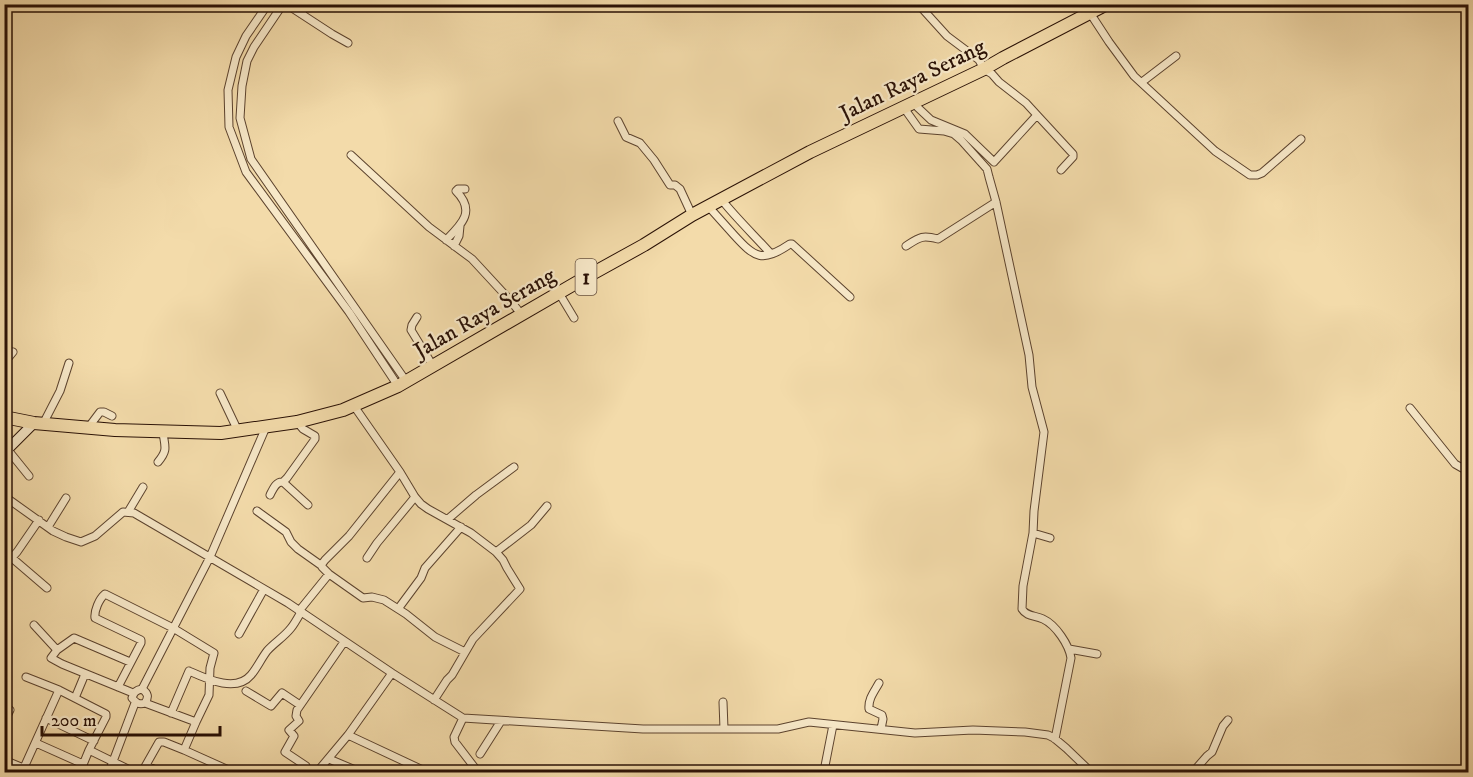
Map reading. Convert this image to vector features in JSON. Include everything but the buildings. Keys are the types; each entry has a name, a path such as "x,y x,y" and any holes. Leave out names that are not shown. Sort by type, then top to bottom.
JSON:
{"highway":[{"name":"Jalan Raya Serang","path":"4,417 88,428 221,434 297,423 354,406 402,384 721,199 810,152 984,69 1107,4"}],"street":[{"path":"268,4 246,36 236,57 228,90 229,127 246,172 402,384"},
{"path":"348,42 284,4 247,60 242,86 240,118 251,159 402,384"},
{"path":"301,14 307,4"},
{"path":"918,4 947,36 979,60 984,69 1026,103 1073,154 1061,170"},
{"path":"1090,13 1128,69 1215,151 1250,175 1262,173 1301,139"},
{"path":"1142,82 1176,56"},
{"path":"909,106 932,120 965,134 994,162 1037,115"},
{"path":"909,106 919,129 954,134 975,154 987,168 996,202 1029,355 1032,387 1044,432 1034,511 1034,534 1023,586 1022,609 1026,614 1049,622 1069,649 1071,658 1055,739"},
{"path":"618,121 626,137 640,143 670,185 675,185 680,189 692,215"},
{"path":"351,155 429,227 472,260 522,315"},
{"path":"261,192 271,187"},
{"path":"454,246 459,237 466,209 463,198 456,191 465,189"},
{"path":"721,199 771,254"},
{"path":"906,246 920,237 938,239 996,202"},
{"path":"708,206 749,252 763,256 777,253 790,244 795,245 850,297"},
{"path":"446,240 460,226"},
{"path":"559,293 574,318"},
{"path":"417,317 411,330 433,366"},
{"path":"4,363 13,352"},
{"path":"29,476 6,452 39,423 60,391 69,363"},
{"path":"220,393 238,431"},
{"path":"354,406 415,497 428,509 461,527 496,552 520,589 472,639 452,675 434,699"},
{"path":"1410,408 1455,464 1462,468 1468,467"},
{"path":"88,428 100,412 112,416"},
{"path":"270,495 277,483 283,482 315,439 315,436 297,423"},
{"path":"135,703 132,698 134,693 142,689 210,556 266,428"},
{"path":"158,462 166,450 163,433"},
{"path":"448,519 514,467"},
{"path":"322,566 400,472"},
{"path":"283,482 308,505"},
{"path":"128,512 143,487"},
{"path":"4,496 48,527 81,542 95,536 123,512 134,513 264,589 463,718 643,729 778,729 809,722 915,732 973,730 1025,732 1048,735 1055,739 1091,772"},
{"path":"367,558 415,497"},
{"path":"48,527 66,498"},
{"path":"496,552 531,525 547,506"},
{"path":"257,511 286,532 298,549 363,598 372,597 384,600 440,640 465,652"},
{"path":"4,566 22,546 39,520"},
{"path":"398,609 421,578 425,568 461,527"},
{"path":"1034,534 1050,538"},
{"path":"12,558 47,588"},
{"path":"171,713 189,671 209,680 229,684 241,683 251,675 271,646 290,630 300,612 329,574"},
{"path":"239,634 264,589"},
{"path":"118,687 141,640 95,618 94,615 102,596 107,594 173,628 214,653 209,695 184,750"},
{"path":"34,625 57,650"},
{"path":"130,663 74,638 57,650 51,658 134,693"},
{"path":"308,772 306,766 285,752 294,736 289,730 299,722 296,716 297,710 344,642"},
{"path":"1069,649 1097,654"},
{"path":"75,698 85,674"},
{"path":"317,772 348,735 392,674"},
{"path":"26,677 59,690 106,714 80,772"},
{"path":"879,683 868,705 871,711 882,716 881,729"},
{"path":"142,689 148,695 145,703"},
{"path":"23,770 59,690"},
{"path":"246,691 271,706 282,693 300,705"},
{"path":"723,702 724,729"},
{"path":"135,703 145,703 196,722"},
{"path":"109,772 135,703"},
{"path":"4,722 10,710"},
{"path":"46,718 94,741"},
{"path":"463,718 454,737 455,742 478,772"},
{"path":"1192,772 1212,752 1228,720"},
{"path":"480,754 501,721"},
{"path":"824,771 833,725"},
{"path":"348,735 427,772"},
{"path":"161,772 144,769 159,742 184,750 233,772"},
{"path":"36,743 83,764"},
{"path":"89,750 134,772"},
{"path":"329,759 360,772"},
{"path":"4,760 23,770 33,772"}]}
